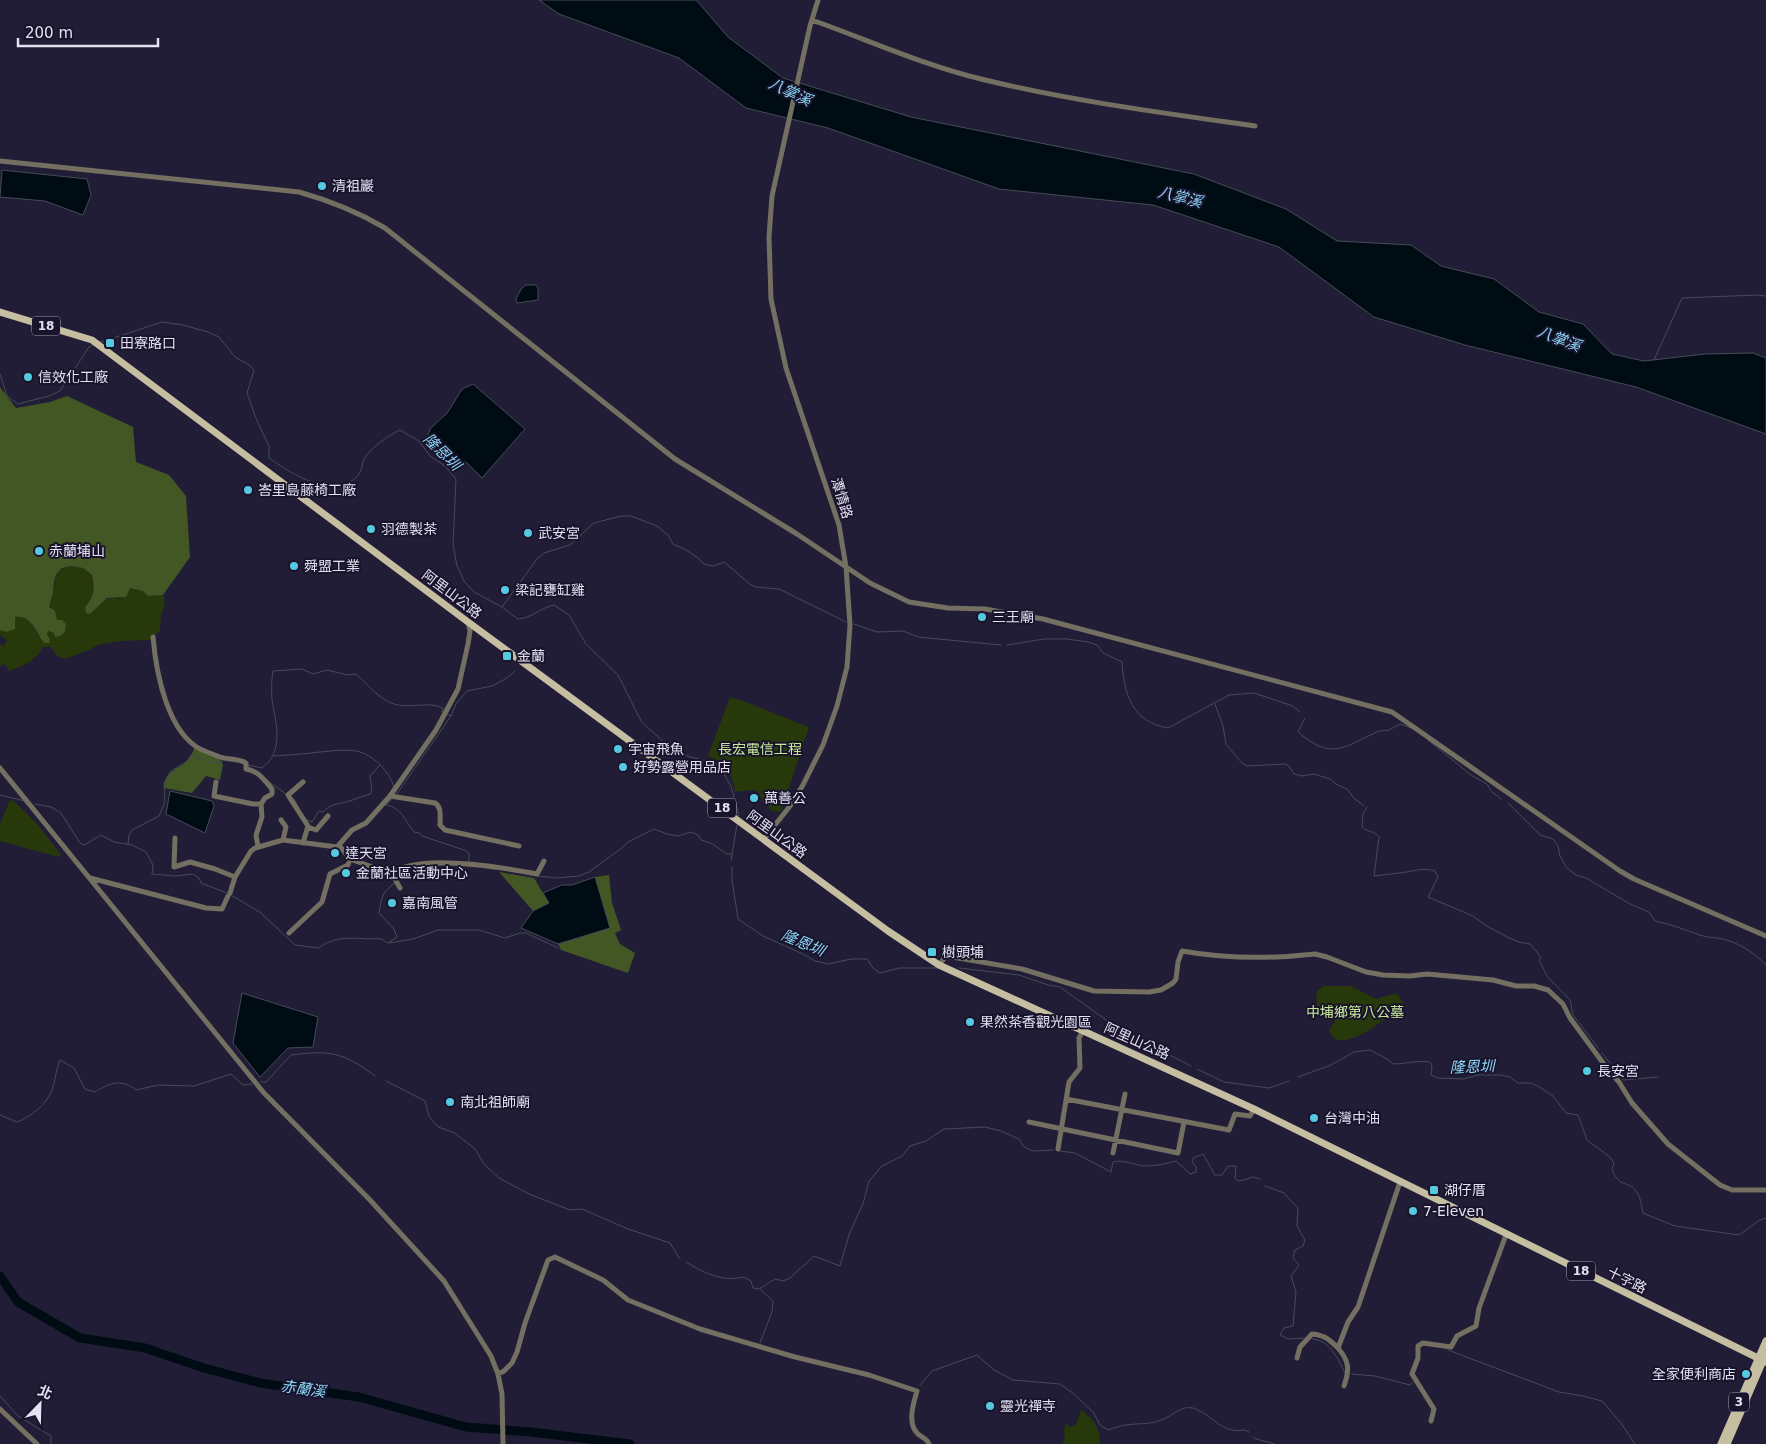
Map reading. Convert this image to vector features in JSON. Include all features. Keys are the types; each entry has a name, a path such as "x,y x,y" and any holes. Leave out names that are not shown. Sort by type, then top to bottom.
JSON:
{"main road":[{"name":"阿里山公路","path":"0,312 95,342 468,622 888,930 939,965 1254,1109 1400,1182"},
{"name":"十字路","path":"1400,1182 1764,1361"},
{"name":"3","path":"1727,1444 1764,1361 1766,1341"},
{"name":"3","path":"1721,1444 1764,1361"}],"street":[{"path":"818,0 812,20 933,65 980,79 1094,103 1255,126"},
{"name":"潭情路","path":"764,839 790,806 823,745 837,706 847,667 850,625 846,567 839,525 786,368 771,299 769,237 772,196 812,20"},
{"path":"0,161 300,192 328,200 361,214 393,234 675,459 870,584 909,602 948,608 985,609 1043,619 1392,712 1620,871 1634,879 1766,936"},
{"path":"90,878 206,908 222,909 234,877 251,850 283,840 338,847 352,830 366,823 390,796 436,730 458,690 469,638 468,622"},
{"path":"152,637 154,659 160,684 178,728 197,747 222,758 241,760 246,763 246,769 254,771 262,777 272,789 272,794 265,798 261,804 262,817 256,835 258,847"},
{"path":"0,768 264,1093 370,1200 444,1281 491,1356 498,1374 502,1394 503,1444"},
{"path":"216,782 214,796 261,804"},
{"path":"303,782 288,794 308,827 316,830 328,816"},
{"path":"390,796 435,802 440,808 440,825 444,830 519,846"},
{"path":"281,820 286,827 283,840"},
{"path":"303,843 308,827"},
{"path":"174,838 174,867 190,862 234,877"},
{"path":"339,846 350,859 392,874 400,888"},
{"path":"289,933 322,902 330,874 348,865 350,859"},
{"path":"392,874 414,864 474,864 537,874 544,860"},
{"path":"939,965 946,956 1022,969 1094,991 1149,992 1161,990 1173,983 1176,979 1178,962 1182,951 1208,956 1237,958 1315,954 1366,972 1383,975 1428,974 1498,980 1516,986 1544,988 1560,1000 1570,1018 1619,1082 1632,1103 1668,1144 1720,1186 1732,1190 1766,1190"},
{"path":"1058,1149 1069,1082 1080,1068 1079,1038 1083,1031"},
{"path":"1113,1153 1125,1094"},
{"path":"1066,1099 1230,1130 1235,1114 1250,1116 1254,1109"},
{"path":"1029,1122 1178,1153 1184,1122"},
{"path":"1338,1348 1348,1322 1358,1308 1400,1182"},
{"path":"1431,1421 1434,1409 1412,1374 1418,1358 1418,1346 1423,1343 1451,1347 1457,1336 1476,1326 1479,1308 1506,1235"},
{"path":"498,1374 504,1371 515,1358 525,1323 548,1260 555,1258 603,1280 628,1300 700,1329 794,1358 870,1375 917,1392 912,1407 912,1428 917,1434 927,1440 929,1444"},
{"path":"1297,1358 1300,1347 1312,1334 1328,1338 1346,1357 1348,1375 1344,1386"},
{"path":"0,1409 37,1444"}],"green space":[{"path":"0,387 16,408 50,402 67,396 133,427 136,462 169,475 186,496 190,557 163,595 148,596 143,591 130,588 126,597 107,598 90,614 86,613 85,607 93,592 92,575 83,568 71,566 62,568 56,574 49,607 55,611 57,620 62,620 66,624 65,632 55,637 54,633 48,631 49,643 44,643 29,621 21,617 15,617 15,629 6,632 0,630"},
{"path":"71,566 83,568 92,575 93,592 85,607 91,613 107,599 120,599 130,588 143,591 148,596 163,595 165,603 161,615 160,630 151,640 120,641 97,645 65,659 57,656 51,647 43,647 37,656 19,667 9,671 5,664 0,666 0,644 4,646 7,640 0,635 0,630 6,632 15,617 27,619 35,628 38,636 47,635 48,631 60,636 65,632 66,623 57,621 49,607 57,573"},
{"name":"長宏電信工程","path":"730,697 809,727 781,812 770,810 768,804 764,804 758,791 735,792 730,774 724,766 708,756"},
{"path":"194,748 219,759 223,764 220,780 206,776 192,793 164,788 168,775 186,762"},
{"path":"10,800 14,801 39,826 61,855 59,857 0,841 0,824"},
{"path":"499,872 534,878 549,903 533,911"},
{"path":"609,875 612,903 621,930 615,933 620,944 635,953 628,973 561,950 558,944 610,928 595,877"},
{"name":"中埔鄉第八公墓","path":"1323,986 1351,986 1376,999 1396,993 1404,1003 1383,1021 1365,1032 1356,1037 1338,1040 1333,1037 1329,1030 1335,1022 1334,1019 1328,1018 1317,1007 1316,992"},
{"path":"1081,1410 1095,1425 1099,1434 1100,1444 1062,1444 1065,1439 1064,1431 1066,1424 1071,1427 1076,1424"}],"water":[{"name":"八掌溪","path":"539,0 695,0 728,37 783,78 911,117 1194,174 1286,209 1337,241 1411,245 1441,266 1494,279 1539,312 1583,324 1612,354 1644,361 1705,354 1753,353 1766,358 1766,434 1636,387 1465,345 1374,317 1279,247 1153,205 999,189 828,128 746,108 679,58 559,14"},
{"path":"2,170 87,179 91,195 83,215 45,201 0,197"},
{"path":"526,285 536,285 538,288 538,300 517,303 516,299 521,289"},
{"path":"473,384 525,429 482,478 466,462 450,464 426,442 430,429 448,412 462,389"},
{"path":"170,791 212,801 214,806 205,833 166,814"},
{"path":"595,877 610,928 558,944 521,928 533,911 549,903 543,893 562,885 572,885"},
{"path":"242,993 318,1017 313,1047 288,1048 260,1077 233,1043"}],"waterway":[{"path":"1654,360 1682,298 1766,296"},
{"name":"隆恩圳","path":"101,342 162,322 183,325 219,337 235,357 254,370 247,393 269,446 269,458 301,477 326,486 339,486 350,482 359,474 364,459 375,446 400,430 419,441 430,456 445,466 456,479 453,544 457,566 464,581 474,592 502,607 518,619 528,617 554,605 569,615 586,644 618,675 642,722 672,749 690,757 712,762 720,767 731,786 739,816"},
{"name":"隆恩圳","path":"0,374 7,396 18,404 49,396 60,391 89,347 93,345"},
{"path":"502,607 537,559 544,553 570,545 594,523 621,516"},
{"path":"622,516 631,516 657,526 668,535 673,544 686,550 704,564 713,566 724,562 751,585 779,589 846,622"},
{"path":"854,624 877,632 903,631 918,637 1001,645"},
{"path":"1007,645 1044,639 1067,639 1097,645 1103,653 1122,662 1128,695 1138,713 1146,720 1168,728 1229,695 1254,693 1293,706 1300,712"},
{"path":"248,765 262,768 272,756 277,742 272,696 273,671 302,669 313,674 327,670 348,675 356,674 376,693 389,702 402,706 437,706 443,708 442,712"},
{"path":"446,714 451,716 456,704 467,691 492,686 515,671"},
{"path":"1215,704 1223,726 1226,744 1242,763 1247,766 1285,764 1289,766 1294,774 1301,776 1314,774 1330,779 1347,789 1364,806"},
{"path":"396,795 451,716"},
{"path":"1305,718 1298,732 1310,741 1329,749 1338,749 1400,724 1411,728"},
{"path":"1428,740 1471,775 1487,784 1491,791 1501,799"},
{"path":"273,756 338,750 356,751 374,759 384,769 394,787"},
{"path":"128,844 129,835 132,830 159,816 165,802 164,784 170,772 186,762 192,754 209,762 222,762 222,759"},
{"path":"307,820 312,822 319,811 323,812 331,806 370,794 372,790 370,776 380,765"},
{"path":"267,780 286,794"},
{"path":"0,795 25,801"},
{"path":"393,798 386,805 399,811 414,832 464,850 469,853 469,862"},
{"path":"294,799 299,808"},
{"path":"1508,803 1540,835 1553,839 1567,868 1576,875 1586,878 1630,904 1649,912 1655,921 1703,936 1735,943 1752,953 1766,965"},
{"path":"35,804 51,807 61,813 80,843 84,845 101,835 114,842 132,845 146,852 153,865 152,874 175,876 193,874 199,878 201,883 227,893"},
{"path":"1367,807 1363,814 1362,827 1379,837 1374,876 1421,870 1435,871 1438,877 1428,897 1473,916 1509,938 1530,944 1541,958 1539,960 1547,976 1570,1000 1573,1015 1599,1049"},
{"name":"隆恩圳","path":"731,860 737,825"},
{"path":"538,876 557,878 579,876 589,872 628,842 654,829 678,836 691,832 698,835 701,840 713,844 726,854 732,854"},
{"path":"434,866 443,865"},
{"name":"隆恩圳","path":"732,867 738,919 763,936 815,961 828,964 851,959 867,959 873,968 880,973 899,968 937,968"},
{"path":"231,895 261,913 295,945 319,948 330,941 350,938 380,939 388,943 397,937 394,929 379,913 384,893 395,882"},
{"path":"389,943 413,939 438,930 479,930 505,938 526,933 558,948"},
{"name":"隆恩圳","path":"959,968 1019,975 1060,987 1151,1052 1164,1052 1191,1066"},
{"name":"隆恩圳","path":"1298,1077 1331,1065 1354,1052 1370,1050 1393,1064 1430,1062 1432,1066 1431,1075 1438,1078 1463,1079 1478,1075 1501,1075 1510,1077 1518,1083 1531,1083 1553,1096 1566,1113 1578,1115 1587,1140 1610,1157 1614,1163 1612,1170 1618,1180 1629,1185 1637,1192 1643,1213 1675,1226 1739,1235 1760,1220 1766,1218"},
{"path":"261,1082 266,1082 291,1055 316,1053 345,1057 375,1076"},
{"path":"1602,1053 1623,1080 1658,1077"},
{"path":"0,1115 17,1122 29,1116 40,1107 52,1090 60,1060 74,1068 85,1089 95,1092 115,1083 125,1084 136,1090 158,1085 194,1086 231,1074 243,1085 252,1084"},
{"name":"隆恩圳","path":"1197,1069 1224,1082 1269,1088 1289,1081"},
{"path":"386,1081 425,1101 429,1116 438,1127 455,1133 475,1149 484,1164 499,1178 529,1194 570,1210 582,1209 628,1229 670,1243 680,1259"},
{"path":"686,1262 713,1276 743,1277 751,1281 753,1288 759,1289 775,1279 783,1281 790,1278 814,1256 840,1266 850,1232 863,1204 869,1181 882,1166 902,1156 910,1146 926,1141 944,1129 985,1127 1001,1131 1019,1139 1024,1147 1033,1151 1053,1150"},
{"path":"1060,1151 1075,1153 1111,1172 1113,1162 1116,1161 1144,1166 1176,1161 1190,1174 1196,1172 1196,1167 1192,1162 1193,1158 1203,1154 1215,1175 1222,1175 1228,1166 1236,1166 1235,1178 1238,1181 1253,1177 1260,1179"},
{"path":"1265,1186 1284,1193 1298,1208 1297,1226 1305,1240 1303,1246 1295,1250 1293,1258 1299,1265 1291,1276 1296,1292 1293,1326 1284,1328 1280,1335 1288,1339 1304,1338"},
{"name":"赤蘭溪","path":"0,1276 18,1302 80,1338 145,1348 204,1368 260,1383 359,1397 466,1427 531,1432 630,1444"},
{"path":"760,1289 773,1301 772,1312 760,1343"},
{"path":"1312,1339 1324,1343 1333,1351 1345,1373"},
{"path":"1448,1350 1559,1392 1602,1401 1621,1423 1635,1444"},
{"path":"920,1385 932,1371 977,1355 994,1370 1013,1380 1060,1384 1093,1412 1100,1425 1108,1430 1126,1425 1157,1422 1184,1408 1193,1408 1223,1427 1249,1432"},
{"path":"1352,1374 1375,1376 1410,1385 1413,1382"},
{"path":"0,1396 18,1416 51,1436 51,1444"},
{"path":"1253,1437 1275,1444"}],"place":[{"name":"清祖巖","path":"322,186"},
{"name":"田寮路口","path":"110,343"},
{"name":"信效化工廠","path":"28,377"},
{"name":"峇里島藤椅工廠","path":"248,490"},
{"name":"羽德製茶","path":"371,529"},
{"name":"武安宮","path":"528,533"},
{"name":"赤蘭埔山","path":"39,551"},
{"name":"舜盟工業","path":"294,566"},
{"name":"梁記甕缸雞","path":"505,590"},
{"name":"三王廟","path":"982,617"},
{"name":"金蘭","path":"507,656"},
{"name":"宇宙飛魚","path":"618,749"},
{"name":"好勢露營用品店","path":"623,767"},
{"name":"萬善公","path":"754,798"},
{"name":"達天宮","path":"335,853"},
{"name":"金蘭社區活動中心","path":"346,873"},
{"name":"嘉南風管","path":"392,903"},
{"name":"樹頭埔","path":"932,952"},
{"name":"果然茶香觀光園區","path":"970,1022"},
{"name":"長安宮","path":"1587,1071"},
{"name":"南北祖師廟","path":"450,1102"},
{"name":"台灣中油","path":"1314,1118"},
{"name":"湖仔厝","path":"1434,1190"},
{"name":"7-Eleven","path":"1413,1211"},
{"name":"全家便利商店","path":"1746,1374"},
{"name":"靈光禪寺","path":"990,1406"}]}
